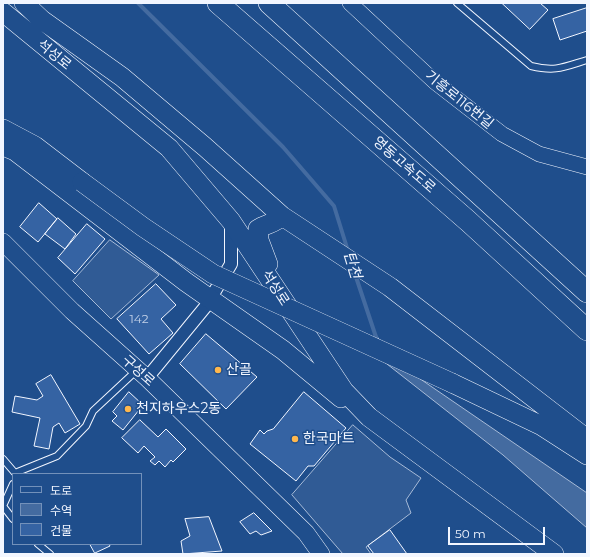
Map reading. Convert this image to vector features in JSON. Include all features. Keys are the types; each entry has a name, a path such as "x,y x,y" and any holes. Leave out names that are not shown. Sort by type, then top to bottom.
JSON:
{"highway":[{"name":"석성로","path":"24,3 42,20 122,77 205,147 282,216 390,287 587,439"},
{"name":"영동고속도로","path":"218,3 468,221 587,330"},
{"name":"영동고속도로","path":"269,3 587,292"},
{"name":"석성로","path":"3,12 169,148 231,221 344,391 369,417 554,554"},
{"path":"3,130 35,146 142,227 213,274 452,383 542,426 587,455"},
{"path":"3,146 15,151 210,298 283,350 342,398 369,417"},
{"path":"277,291 259,240 258,229 265,224 278,221 282,216"}],"main road":[{"name":"구성로","path":"3,242 90,328 142,374 306,533 321,554"}],"street":[{"name":"기흥로116번길","path":"350,3 435,82 502,134 539,154 587,167"},
{"path":"142,374 210,298 231,264 231,221"}],"lane":[{"path":"457,3 531,66 546,70 556,70 587,60"},
{"path":"3,459 15,473 57,456 86,426 93,411 142,374"},
{"path":"12,486 3,506 12,518"},
{"path":"39,545 50,554"}],"shaded area":[{"path":"110,240 159,275 111,319 73,281"},
{"path":"353,425 390,457 421,478 406,500 411,513 366,547 371,554 343,554 292,495"}],"water":[{"path":"374,332 394,361 587,493 587,528 503,455 378,357"}],"building":[{"path":"502,3 540,3 548,10 530,29"},
{"path":"587,8 587,31 560,40 553,19"},
{"path":"39,203 57,219 38,242 20,227"},
{"path":"58,218 76,234 65,249 45,234"},
{"path":"87,224 105,239 75,274 58,258"},
{"path":"156,284 176,305 161,319 173,333 149,354 117,319"},
{"name":"산골","path":"206,334 257,377 226,409 180,364"},
{"path":"51,375 80,424 65,433 59,423 53,427 49,449 34,446 40,418 12,412 15,396 37,400 43,396 36,384"},
{"name":"천지하우스2동","path":"129,392 143,405 123,430 112,421 117,416 113,412"},
{"name":"한국마트","path":"304,392 346,428 314,466 308,466 296,481 250,444 260,430 264,434 273,429"},
{"path":"140,420 158,437 166,429 186,449 173,462 171,460 165,467 159,461 155,465 150,461 155,457 144,446 138,453 122,438"},
{"path":"254,513 272,531 261,535 256,531 250,534 240,522"},
{"path":"209,517 222,551 183,554 181,541 190,536 185,519"},
{"path":"390,530 407,554 374,554 368,546"},
{"path":"91,545 110,545 110,546 95,553"}],"waterway":[{"name":"탄천","path":"138,3 283,147 334,206 348,251"},
{"name":"탄천","path":"354,271 376,337"}],"place":[{"name":"산골","path":"218,370"},
{"name":"천지하우스2동","path":"128,409"},
{"name":"한국마트","path":"295,439"}]}
